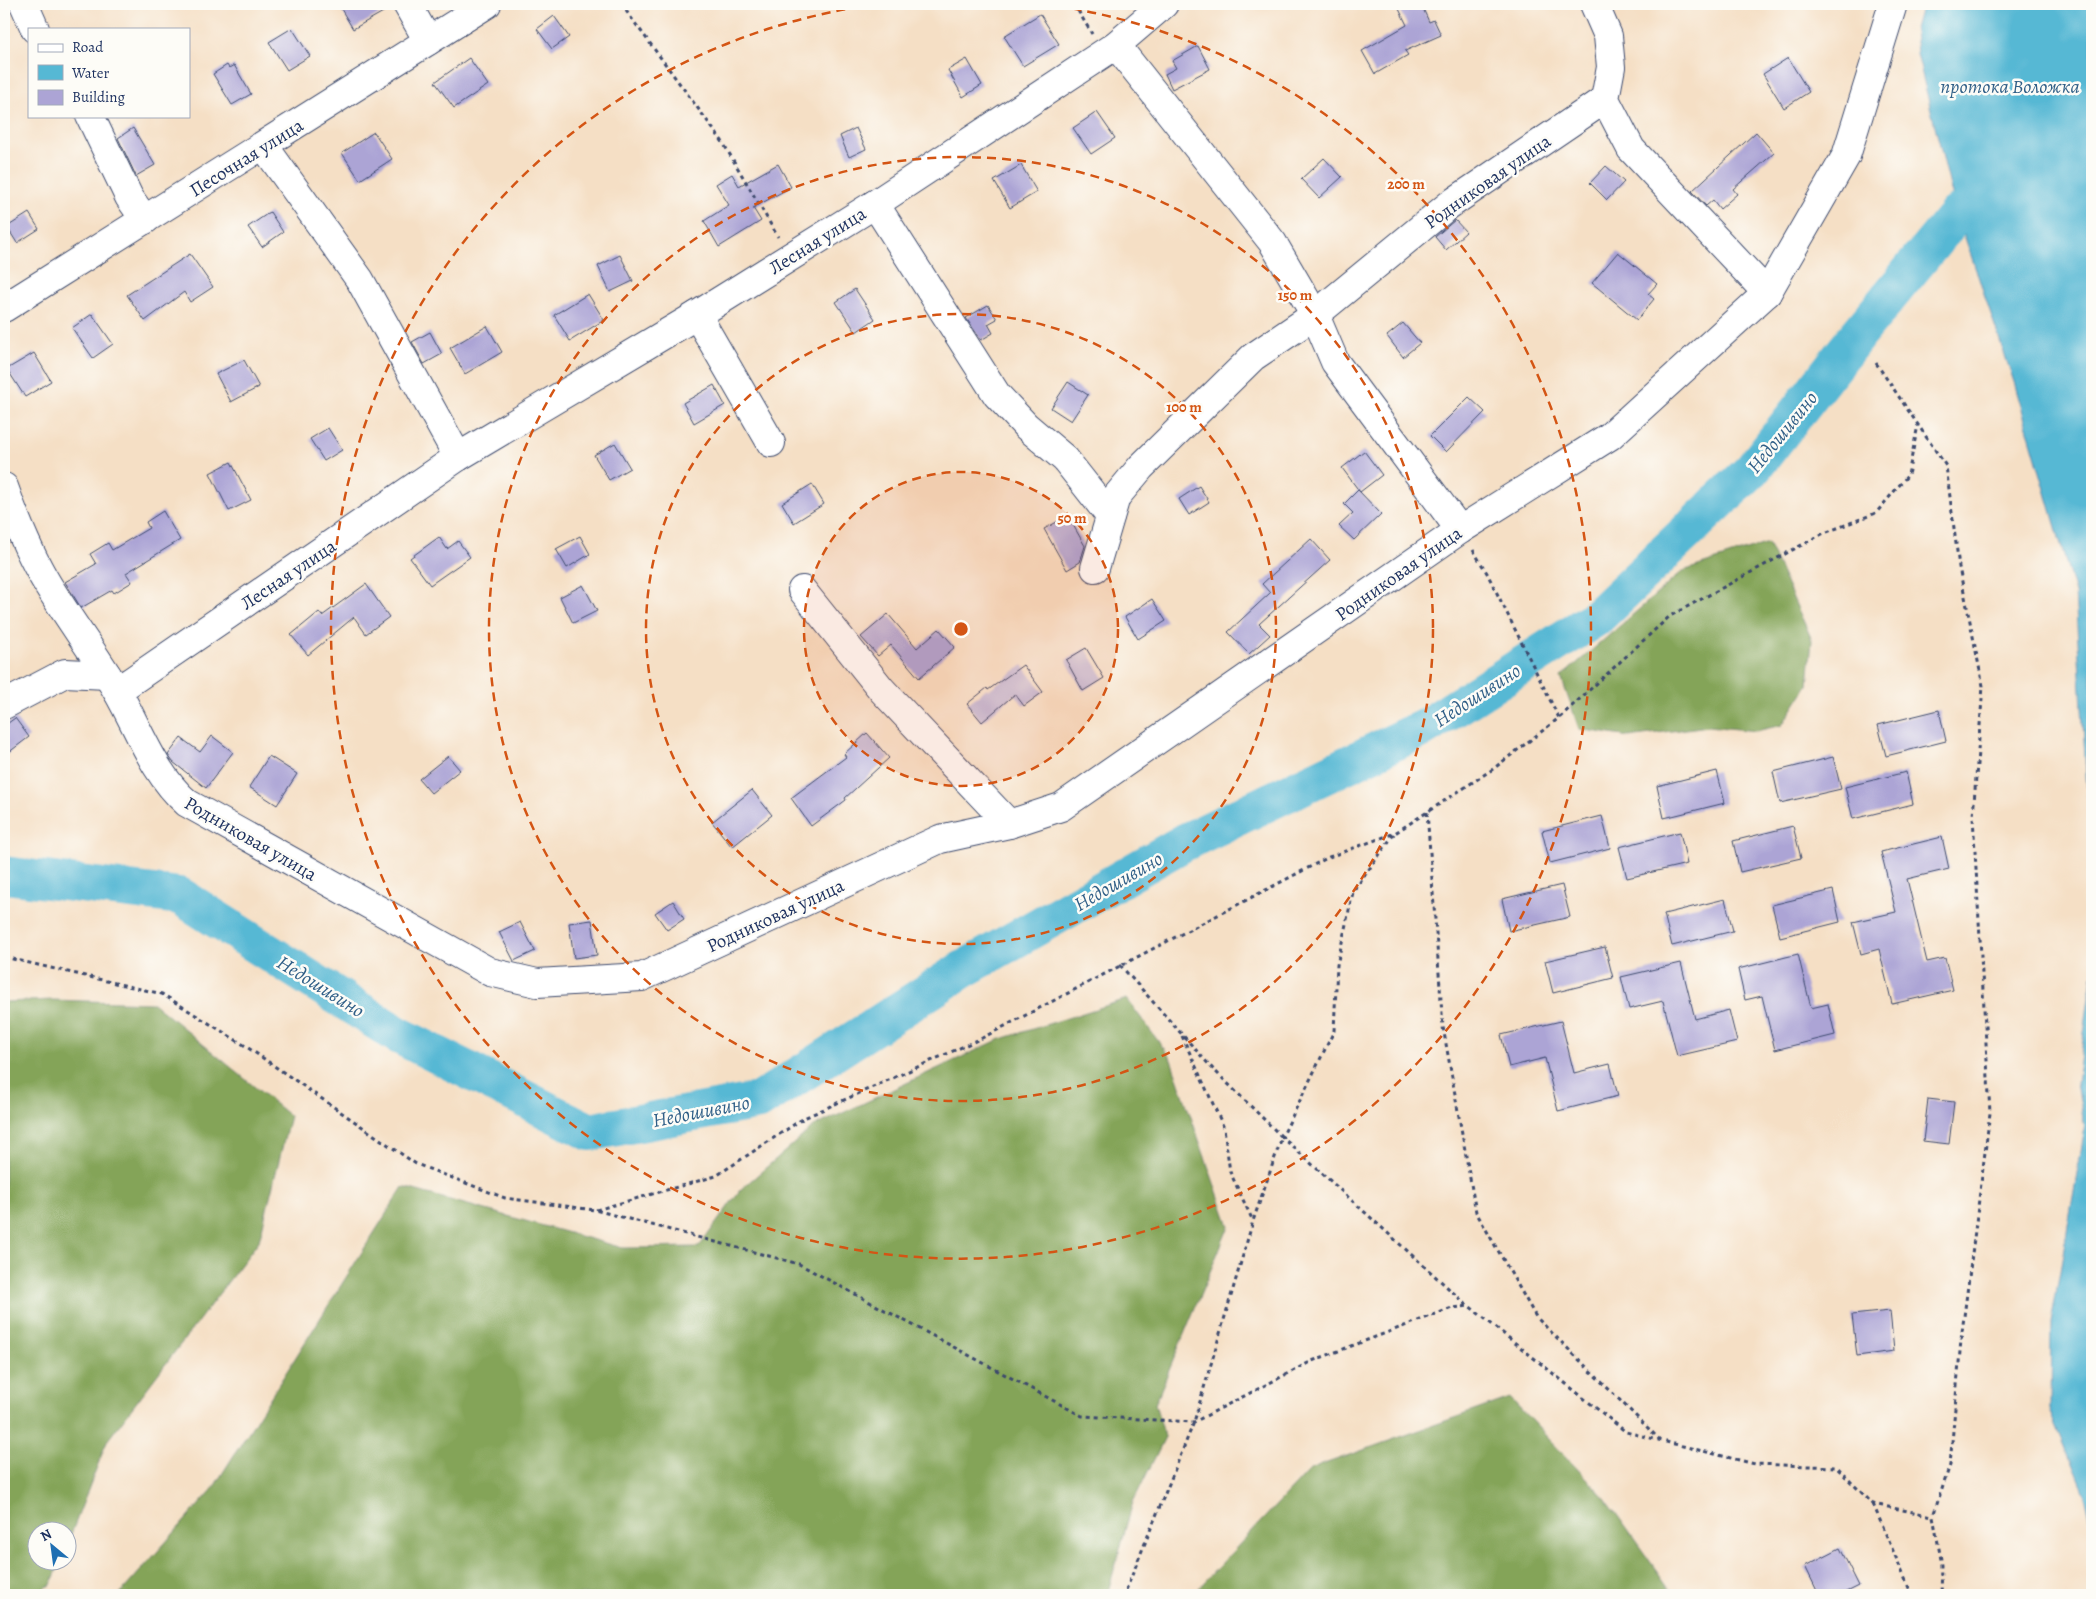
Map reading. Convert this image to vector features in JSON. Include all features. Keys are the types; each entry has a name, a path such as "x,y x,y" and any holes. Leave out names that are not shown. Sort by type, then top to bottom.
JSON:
{"street":[{"path":"24,4 35,28"},
{"path":"408,4 428,41"},
{"name":"Песочная улица","path":"4,308 487,4"},
{"name":"Лесная улица","path":"112,683 458,457 697,315 875,204 1110,49 1164,4"},
{"path":"1594,4 1608,36 1611,67 1605,100 1631,149 1767,294"},
{"name":"Родниковая улица","path":"4,488 19,530 48,584 112,683 156,767 171,790 187,803 490,972 536,983 642,977 940,839 1009,824 1061,807 1460,530 1610,436 1767,294 1846,156 1894,4"},
{"path":"1110,49 1273,243 1315,315 1335,362 1460,530"},
{"name":"Родниковая улица","path":"1095,568 1116,497 1141,467 1253,357 1315,315 1449,205 1605,100"},
{"path":"91,118 128,197 145,220"},
{"path":"264,146 360,280 458,457"},
{"path":"875,204 997,395 1026,426 1065,459 1110,516"},
{"path":"697,315 771,443"},
{"path":"802,590 882,690 1009,824"},
{"path":"4,705 64,673 112,683"}],"path":[{"path":"621,4 722,141 790,257"},
{"path":"1074,4 1110,49"},
{"path":"1876,363 1946,466 1959,567 1983,686 1973,816 1990,1113 1961,1340 1950,1465 1933,1516 1942,1565 1941,1595"},
{"path":"595,1210 716,1176 804,1118 982,1038 1329,857 1395,833 1493,769 1559,718 1670,616 1822,534 1876,513 1908,475 1918,425"},
{"path":"1487,573 1559,718"},
{"path":"1427,812 1443,1027 1476,1212 1536,1317 1661,1441"},
{"path":"1124,1595 1148,1531 1194,1422 1253,1221 1282,1137 1334,1031 1337,965 1353,892 1395,833"},
{"path":"4,957 162,994 244,1045 416,1164 505,1198 595,1210 798,1264 1082,1416 1194,1422 1312,1361 1452,1308 1468,1306"},
{"path":"1120,965 1181,1034 1282,1137 1468,1306 1626,1432 1755,1464 1836,1467 1873,1504 1912,1595"},
{"path":"1181,1034 1224,1128 1230,1172 1253,1221"},
{"path":"1873,1504 1933,1516"}],"green space":[{"path":"1768,543 1812,640 1808,685 1782,725 1756,731 1708,726 1629,737 1579,729 1561,677 1683,571"},
{"path":"1127,999 1170,1057 1229,1226 1155,1404 1165,1437 1133,1502 1107,1595 119,1595 212,1490 403,1187 623,1248 699,1247 740,1190 813,1127 998,1040"},
{"path":"53,1000 153,1003 290,1116 259,1241 107,1441 76,1522 28,1522 28,1572 56,1572 51,1585 30,1595 4,1595 4,1002"},
{"path":"1510,1398 1605,1498 1674,1595 1192,1595 1310,1469"}],"water":[{"name":"протока Воложка","path":"1922,4 2092,4 2092,872 2075,593 2014,382 1957,214 1917,54 1915,29"},
{"path":"2092,976 2092,1527 2085,1495 2050,1410 2051,1323 2085,1128 2077,1083"}],"building":[{"path":"338,4 391,4 392,7 353,29"},
{"path":"1411,4 1421,4 1429,22 1434,20 1441,35 1405,51 1408,55 1375,74 1362,51 1407,25 1399,9"},
{"path":"1040,14 1059,44 1023,66 1004,36"},
{"path":"554,16 569,37 552,49 537,29"},
{"path":"292,28 310,56 287,70 269,42"},
{"path":"1198,46 1210,69 1172,89 1165,74 1176,68 1172,61"},
{"path":"469,58 488,85 454,108 435,82"},
{"path":"1788,58 1809,92 1784,108 1763,74"},
{"path":"967,59 982,85 963,97 948,70"},
{"path":"227,65 229,68 234,65 251,94 232,105 213,74"},
{"path":"1097,112 1115,138 1091,154 1073,128"},
{"path":"133,128 155,165 136,176 118,138"},
{"path":"856,128 866,149 849,157 840,136"},
{"path":"374,132 392,159 360,180 342,153"},
{"path":"1756,132 1774,153 1733,189 1737,194 1720,209 1713,200 1706,206 1692,191"},
{"path":"1324,158 1342,177 1319,198 1301,179"},
{"path":"778,164 791,187 753,208 761,221 719,247 704,221 729,205 716,184 732,174 739,186"},
{"path":"1021,165 1037,192 1010,208 994,181"},
{"path":"1606,166 1624,182 1607,200 1590,183"},
{"path":"270,212 283,232 262,247 248,227"},
{"path":"29,213 39,229 17,243 7,227"},
{"path":"1455,220 1466,232 1446,250 1435,237"},
{"path":"1618,252 1657,284 1648,294 1654,299 1637,320 1592,283"},
{"path":"190,254 213,287 190,302 184,292 145,321 127,295"},
{"path":"620,255 633,281 610,292 598,266"},
{"path":"855,289 875,319 856,332 836,302"},
{"path":"588,294 604,320 570,341 554,315"},
{"path":"988,305 997,319 988,324 993,333 981,340 966,318"},
{"path":"92,314 113,344 93,358 72,328"},
{"path":"1403,323 1420,343 1403,357 1387,336"},
{"path":"487,326 502,352 465,374 450,348"},
{"path":"430,332 442,354 424,364 412,342"},
{"path":"34,353 51,381 25,397 7,369"},
{"path":"244,360 259,387 231,402 216,374"},
{"path":"1068,382 1088,395 1071,421 1051,408"},
{"path":"714,385 725,405 694,423 683,403"},
{"path":"1469,397 1485,412 1446,452 1430,436"},
{"path":"328,428 342,450 324,461 310,439"},
{"path":"615,443 630,468 609,480 594,455"},
{"path":"1364,451 1382,475 1360,492 1342,468"},
{"path":"231,462 251,500 229,511 210,473"},
{"path":"812,484 824,504 794,523 782,503"},
{"path":"1199,486 1209,502 1189,515 1179,499"},
{"path":"1358,490 1381,514 1354,540 1339,526 1353,513 1344,504"},
{"path":"163,511 180,540 126,573 132,582 114,593 112,590 81,608 65,582 96,564 90,554 108,543 112,550 149,528 146,522"},
{"path":"1068,516 1085,546 1080,562 1067,570 1044,529"},
{"path":"580,536 590,554 567,568 556,549"},
{"path":"439,537 447,549 458,541 470,557 430,585 410,558"},
{"path":"1311,539 1330,560 1259,624 1270,635 1249,654 1228,632 1270,593 1262,584"},
{"path":"366,584 389,617 366,634 354,617 308,655 291,635 319,612 322,616"},
{"path":"583,585 597,611 573,623 560,597"},
{"path":"1152,599 1166,621 1138,639 1125,617"},
{"path":"888,614 917,648 939,629 955,647 919,678 891,645 878,656 861,637"},
{"path":"1086,648 1104,678 1083,691 1066,660"},
{"path":"1023,665 1043,692 1024,706 1015,694 982,722 967,704 987,688 988,690"},
{"path":"1939,710 1946,741 1886,756 1878,725"},
{"path":"15,718 29,737 4,756 4,726"},
{"path":"867,733 889,758 845,798 846,800 811,826 791,798 846,757 844,754"},
{"path":"212,736 233,752 206,788 173,762 168,755 181,738 200,752"},
{"path":"269,756 297,774 277,805 249,787"},
{"path":"448,756 460,770 431,793 419,779"},
{"path":"1833,757 1841,789 1780,803 1773,772"},
{"path":"1717,771 1725,803 1664,818 1657,786"},
{"path":"1906,772 1913,804 1853,819 1845,787"},
{"path":"752,790 772,815 732,847 712,822"},
{"path":"1602,816 1610,848 1550,863 1542,831"},
{"path":"1793,826 1801,858 1740,872 1733,841"},
{"path":"1680,832 1687,864 1627,878 1619,847"},
{"path":"1942,837 1949,869 1907,879 1927,962 1945,958 1953,990 1892,1004 1879,949 1861,954 1853,922 1896,912 1881,852"},
{"path":"1562,885 1570,917 1509,931 1502,899"},
{"path":"1833,890 1840,922 1780,937 1772,905"},
{"path":"1725,899 1733,931 1672,946 1664,914"},
{"path":"673,901 684,919 667,930 655,913"},
{"path":"592,920 597,955 574,958 569,923"},
{"path":"520,922 535,951 514,961 499,932"},
{"path":"1605,947 1613,978 1553,993 1545,961"},
{"path":"1798,954 1811,1008 1828,1004 1835,1035 1775,1050 1762,996 1745,1000 1738,969"},
{"path":"1681,963 1695,1019 1729,1010 1737,1042 1677,1056 1663,1001 1629,1009 1621,977"},
{"path":"1561,1021 1574,1073 1610,1064 1618,1096 1558,1111 1545,1058 1509,1067 1501,1035"},
{"path":"1928,1099 1954,1102 1949,1144 1923,1141"},
{"path":"1890,1311 1894,1351 1857,1356 1852,1315"},
{"path":"1840,1548 1859,1586 1841,1595 1819,1595 1805,1566"}],"waterway":[{"name":"Недошивино","path":"4,875 180,896 398,1035 590,1132 759,1101 962,970 1185,842 1424,728 1596,618 1752,470 1859,333 1957,214 2092,139"}]}
